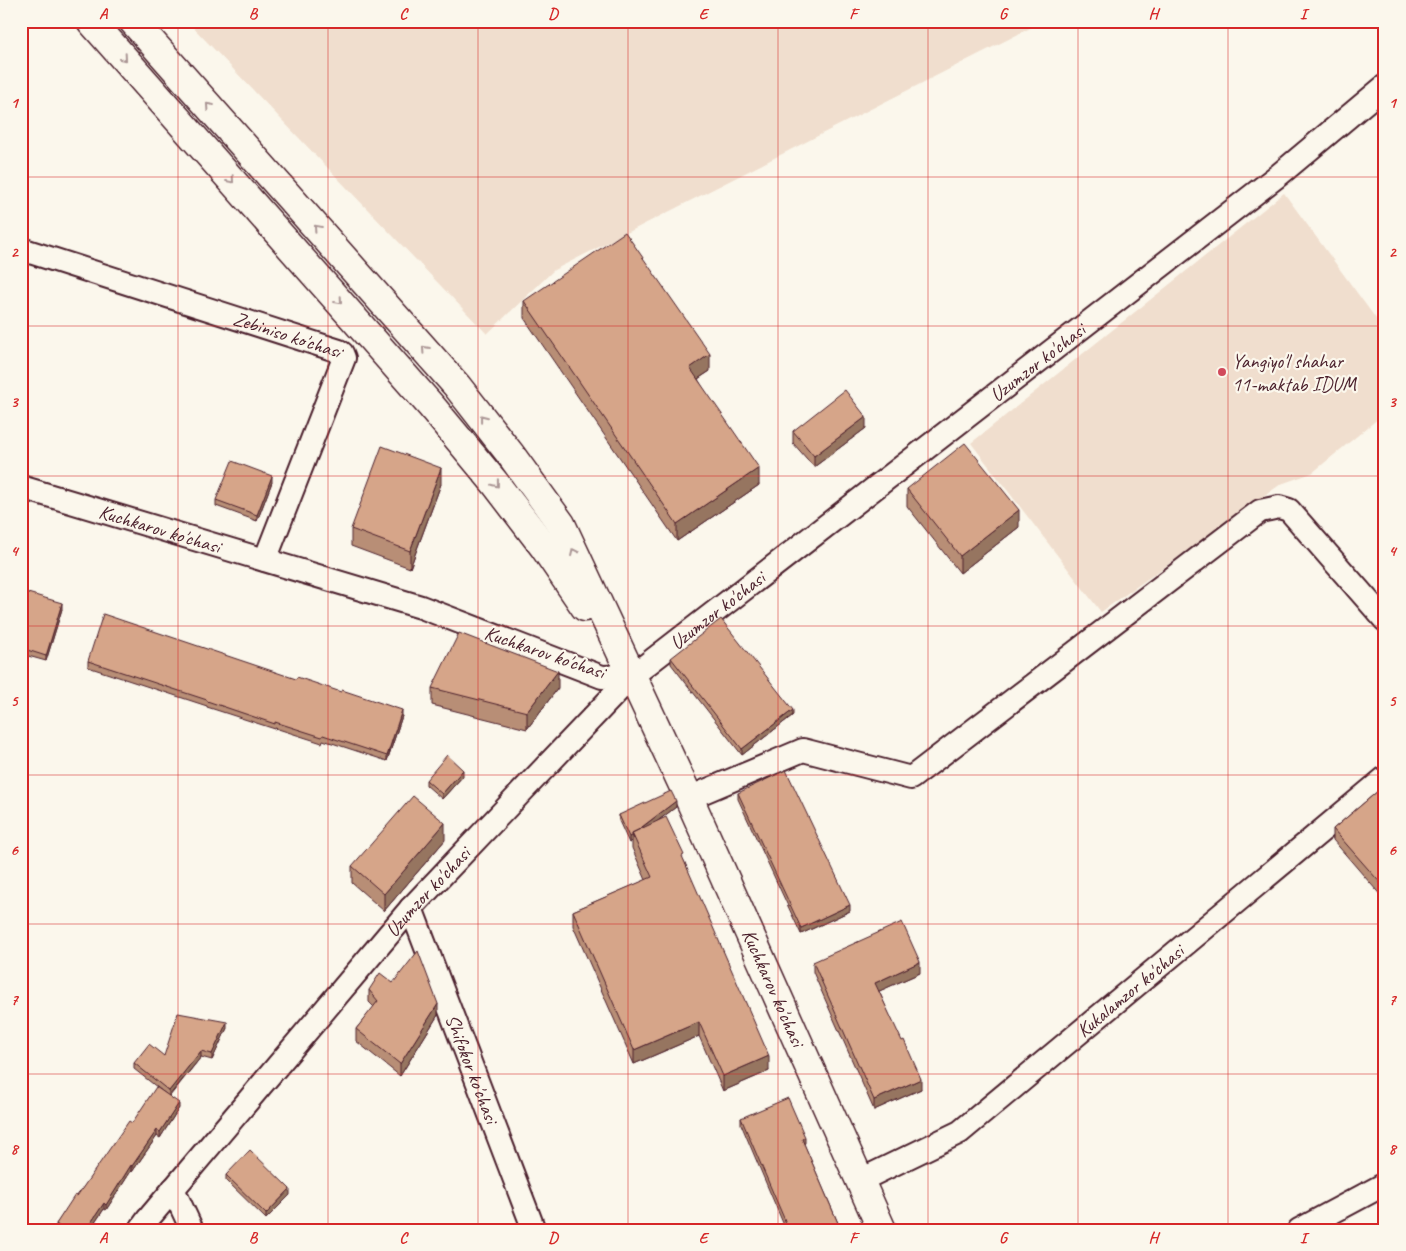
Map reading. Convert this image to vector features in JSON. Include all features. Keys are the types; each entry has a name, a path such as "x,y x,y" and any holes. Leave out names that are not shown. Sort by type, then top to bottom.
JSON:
{"main road":[{"path":"92,21 432,407 495,482 544,547 632,676"},
{"path":"133,21 457,386 511,455 561,524 632,676"},
{"name":"Kuchkarov ko'chasi","path":"632,676 690,798 882,1230"}],"street":[{"name":"Uzumzor ko'chasi","path":"140,1230 411,908 632,676 1280,174 1385,86"},
{"name":"Zebiniso ko'chasi","path":"21,249 342,353 344,358 265,560"},
{"name":"Kuchkarov ko'chasi","path":"21,487 421,607 602,677 632,676"},
{"path":"690,798 804,750 911,778 1260,511 1279,507 1289,510 1385,620"},
{"name":"Kukalamzor ko'chasi","path":"861,1180 960,1132 1385,778"},
{"name":"Shifokor ko'chasi","path":"411,908 534,1230"},
{"path":"1300,1230 1385,1184"},
{"path":"173,1189 192,1230"}],"shaded area":[{"path":"187,21 1044,21 554,270 487,334"},
{"name":"Yangiyo'l shahar 11-maktab IDUM","path":"1284,193 1385,331 1385,413 1312,473 1281,484 1101,612 971,443"}],"building":[{"path":"625,232 710,354 690,368 759,468 677,524 524,301"},
{"path":"845,390 866,417 814,456 793,431"},
{"path":"965,443 1019,510 960,556 907,489"},
{"path":"382,446 441,468 410,551 351,529"},
{"path":"232,461 272,476 257,515 216,500"},
{"path":"21,591 62,603 46,656 21,648"},
{"path":"103,614 296,679 297,677 341,692 342,690 402,710 387,756 323,735 322,737 275,722 275,724 88,661"},
{"path":"721,619 793,710 742,749 671,658"},
{"path":"459,633 558,671 527,712 432,688"},
{"path":"447,755 463,770 442,794 426,780"},
{"path":"786,770 850,905 801,928 738,793"},
{"path":"1385,785 1385,885 1383,886 1333,829"},
{"path":"671,791 676,801 629,837 619,815"},
{"path":"413,796 445,823 384,894 352,866"},
{"path":"666,817 769,1056 723,1076 699,1022 634,1050 573,911 652,877 632,833"},
{"path":"902,922 920,962 875,983 902,1041 904,1040 921,1079 874,1100 813,962"},
{"path":"418,951 438,1004 400,1064 356,1029 378,1001 369,990 380,973 393,983"},
{"path":"178,1013 227,1022 212,1054 201,1051 169,1091 134,1063 149,1044 164,1056"},
{"path":"156,1087 179,1103 160,1132 157,1130 131,1165 106,1205 104,1203 86,1230 64,1230 56,1224 129,1121 132,1123"},
{"path":"788,1098 805,1137 802,1139 841,1230 789,1230 741,1118"},
{"path":"250,1150 290,1189 266,1214 226,1175"}],"place":[{"name":"Yangiyo'l shahar 11-maktab IDUM","path":"1222,372"}]}
